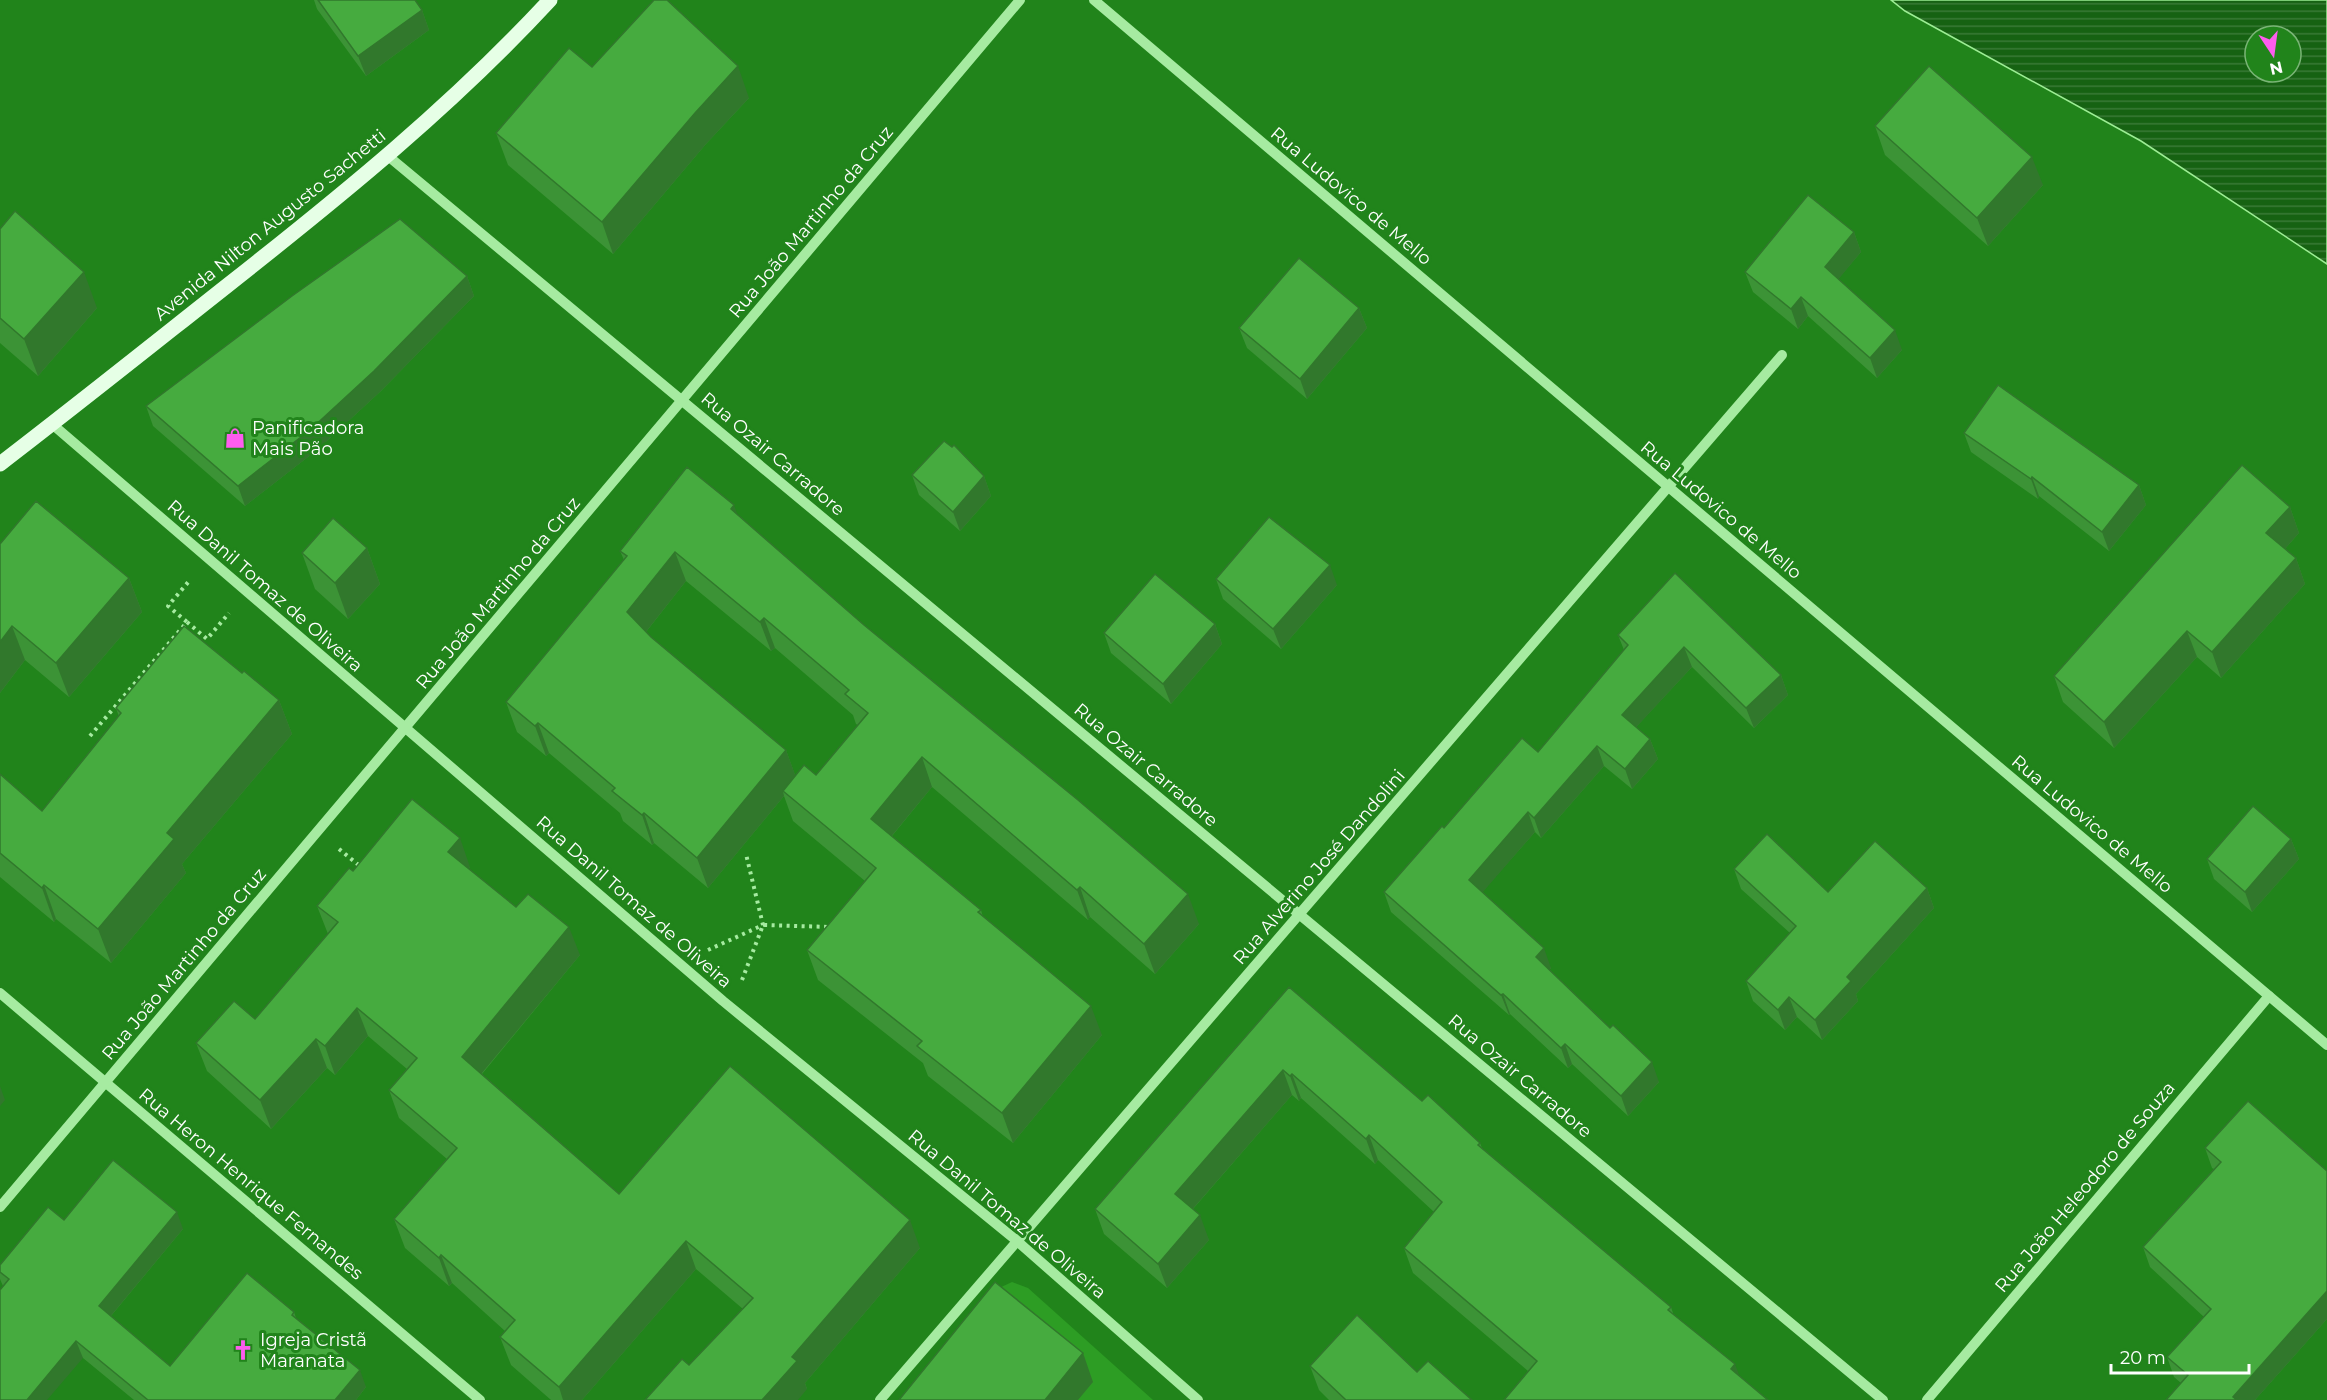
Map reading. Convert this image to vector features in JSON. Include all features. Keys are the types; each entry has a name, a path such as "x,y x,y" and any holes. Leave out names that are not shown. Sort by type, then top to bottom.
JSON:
{"main road":[{"name":"Avenida Nilton Augusto Sachetti","path":"0,464 302,227 388,156 478,75 550,0"}],"street":[{"name":"Rua João Martinho da Cruz","path":"0,1207 1020,0"},
{"name":"Rua Ludovico de Mello","path":"1094,0 2327,1045"},
{"name":"Rua Ozair Carradore","path":"388,156 1883,1400"},
{"name":"Rua Alverino José Dandolini","path":"880,1400 1782,355"},
{"name":"Rua Danil Tomaz de Oliveira","path":"52,424 723,1001 1017,1241 1198,1400"},
{"name":"Rua Heron Henrique Fernandes","path":"0,993 480,1400"},
{"name":"Rua João Heleodoro de Souza","path":"1927,1400 2269,996"}],"path":[{"path":"208,558 168,606 207,639 246,591"},
{"path":"90,736 187,622"},
{"path":"316,832 364,870"},
{"path":"723,1001 742,980 763,925 746,854"},
{"path":"691,972 708,951 763,925 839,928"}],"shaded area":[{"path":"1891,0 2327,0 2327,264 2141,141 1905,11"},
{"path":"1012,1282 1028,1288 1153,1400 901,1400 997,1289"}],"building":[{"path":"318,0 415,0 422,10 358,56"},
{"path":"654,0 667,0 738,66 602,222 496,133 569,48 592,67"},
{"path":"1929,66 2032,157 1977,218 1875,126"},
{"path":"1808,195 1854,232 1825,267 1895,330 1870,358 1801,297 1791,309 1745,272"},
{"path":"15,211 84,272 24,339 0,318 0,229"},
{"path":"400,219 467,276 374,371 310,430 238,486 146,406 292,296"},
{"path":"1299,258 1359,308 1300,379 1239,328"},
{"path":"1998,385 2139,485 2102,532 2032,477 2031,479 1964,433"},
{"path":"944,441 952,447 954,445 984,476 953,512 912,475"},
{"path":"2242,465 2290,507 2266,533 2296,558 2212,652 2187,631 2104,722 2054,676"},
{"path":"687,467 734,505 731,509 864,625 1078,800 1188,894 1144,944 1080,887 1077,890 922,757 871,819 981,910 978,912 1091,1006 1002,1113 917,1046 922,1041 807,950 876,868 783,791 804,765 816,775 868,713 845,694 849,690 764,618 760,622 675,552 627,612 651,637 786,750 697,858 644,813 642,815 612,791 615,788 538,723 535,726 506,702 627,556 620,551"},
{"path":"36,501 129,578 56,663 12,626 0,642 0,544"},
{"path":"1269,517 1330,565 1273,629 1216,579"},
{"path":"333,518 367,548 335,583 302,553"},
{"path":"1675,573 1781,675 1746,708 1684,647 1622,715 1650,739 1625,769 1597,746 1534,818 1528,812 1469,880 1544,948 1536,957 1610,1028 1613,1025 1652,1062 1621,1096 1565,1044 1561,1048 1503,994 1501,995 1384,892 1442,826 1444,828 1522,738 1538,752 1628,645 1618,635"},
{"path":"1155,574 1215,624 1163,684 1104,633"},
{"path":"184,626 279,700 167,833 174,839 98,929 44,885 42,888 0,853 0,774 42,811 121,713 116,708"},
{"path":"412,799 460,838 448,852 516,907 528,894 569,927 462,1057 619,1194 730,1066 910,1220 792,1357 797,1361 762,1400 645,1400 682,1359 689,1365 753,1298 686,1241 559,1387 500,1337 515,1320 441,1255 439,1258 394,1219 457,1148 389,1090 417,1058 357,1008 325,1046 316,1039 260,1100 196,1043 234,1001 255,1019 338,922 317,906 349,868 353,871"},
{"path":"2253,806 2291,839 2245,892 2207,859"},
{"path":"1767,834 1828,892 1875,841 1927,888 1847,977 1851,981 1815,1020 1789,997 1778,1010 1746,981 1796,926 1734,869"},
{"path":"1289,987 1422,1101 1428,1095 1480,1143 1478,1145 1671,1307 1668,1310 1735,1364 1731,1369 1768,1400 1504,1400 1537,1361 1404,1248 1442,1202 1369,1135 1366,1139 1292,1074 1290,1076 1283,1070 1175,1194 1200,1215 1158,1264 1095,1209"},
{"path":"2248,1101 2327,1171 2327,1291 2233,1397 2237,1400 2166,1400 2188,1375 2167,1357 2211,1309 2143,1247 2221,1162 2205,1148"},
{"path":"113,1160 177,1212 99,1306 170,1366 247,1273 294,1312 292,1315 360,1370 335,1400 148,1400 76,1341 27,1400 0,1400 0,1290 9,1279 0,1272 0,1265 48,1207 64,1220"},
{"path":"995,1282 1083,1353 1045,1400 899,1400"},
{"path":"1357,1315 1417,1372 1428,1361 1472,1400 1346,1400 1310,1366"}],"place":[{"name":"Panificadora Mais Pão","path":"235,438"},
{"name":"Igreja Cristã Maranata","path":"243,1350"}]}
